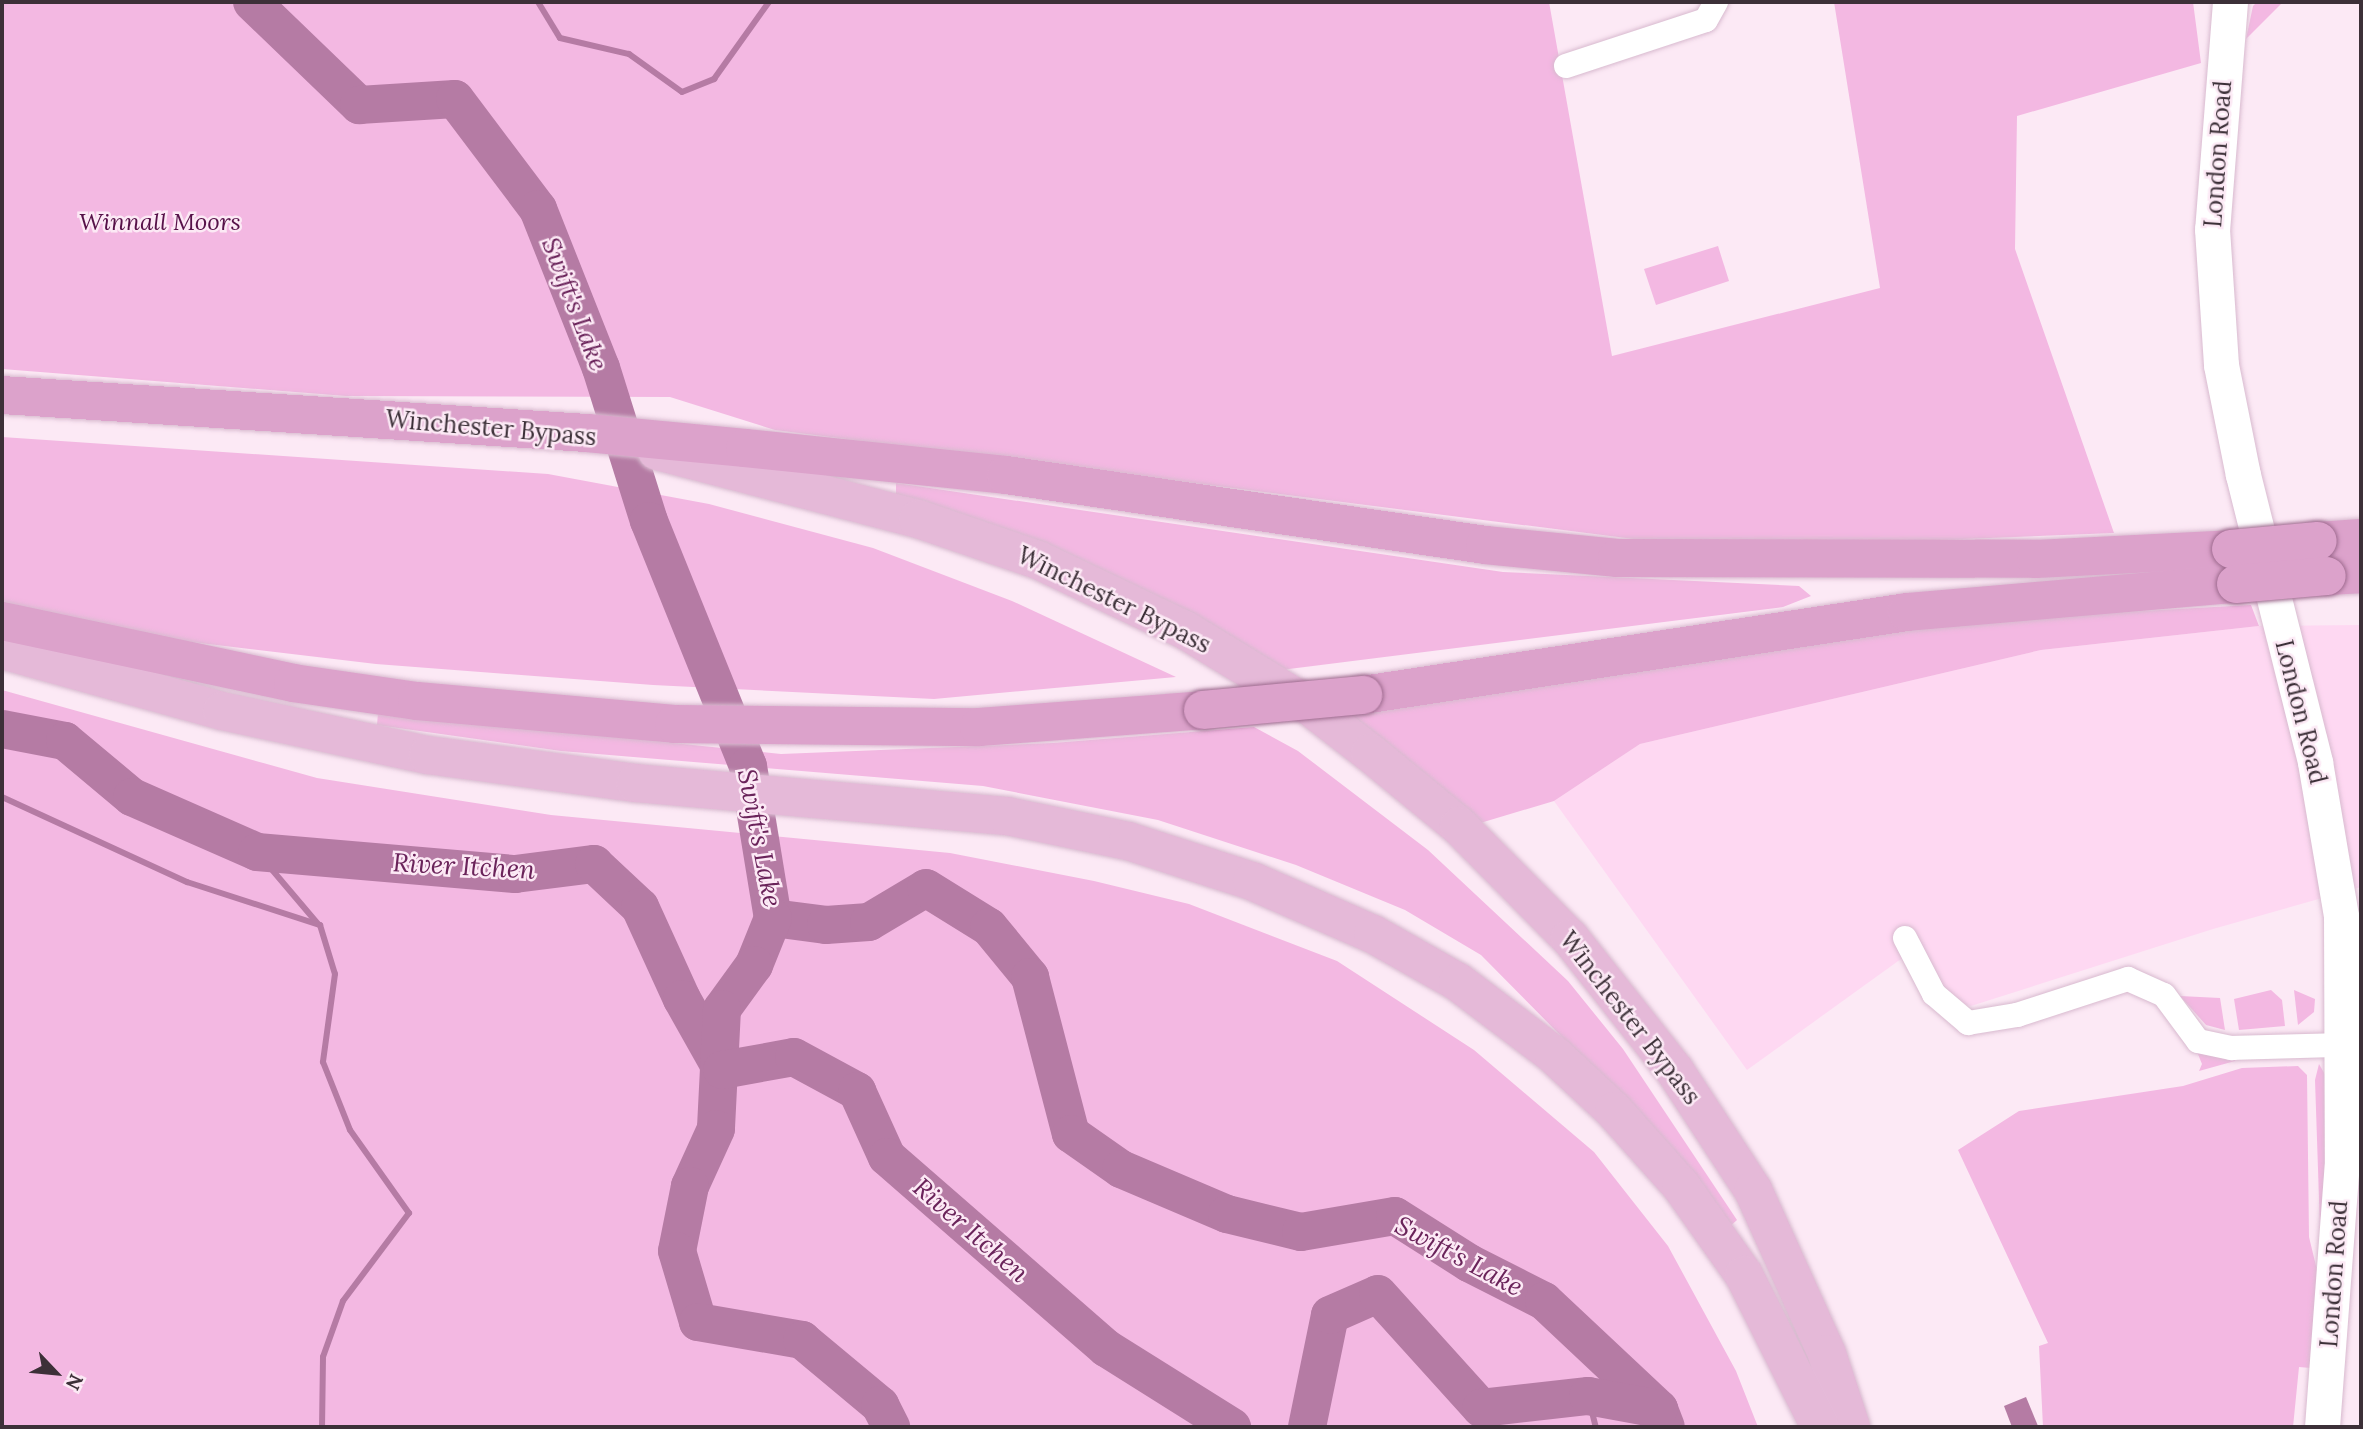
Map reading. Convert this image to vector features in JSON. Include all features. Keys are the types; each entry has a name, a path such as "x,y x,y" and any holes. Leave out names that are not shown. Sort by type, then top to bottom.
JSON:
{"highway":[{"name":"Winchester Bypass","path":"2,395 587,433 749,462 1006,475 1485,545 1617,558 2036,559 2233,567"},
{"path":"2,621 293,683 430,702 674,724 797,728 979,727 1363,695 1907,612 2233,567 2335,563 2361,538"}],"main road":[{"name":"London Road","path":"2230,2 2212,229 2221,365 2243,475 2332,848 2341,916 2342,1045 2352,1160 2322,1427"},
{"name":"Winchester Bypass","path":"749,462 1038,560 1185,630 1308,705 1459,826 1612,986 1732,1153 1796,1284 1851,1427"},
{"path":"2,650 222,711 416,753 559,774 1007,816 1194,859 1326,912 1458,982 1554,1055 1614,1111 1681,1186 1744,1275 1820,1427"}],"street":[{"path":"1566,66 1706,20 1716,2"},
{"path":"1905,938 1934,994 1968,1023 2017,1015 2128,979 2146,983 2164,995 2198,1041 2207,1044 2232,1048 2342,1045"}],"shaded area":[{"path":"2361,625 2361,887 2213,929 1971,1006 1950,999 1919,946 1747,1070 1554,801 1640,744 2041,650 2259,626"},
{"path":"2026,1397 2038,1426 2012,1427 2004,1406"}],"green space":[{"name":"Winnall Moors","path":"2,2 1549,2 1612,356 1880,288 1834,2 2193,2 2201,63 2017,116 2015,249 2114,533 1712,549 775,430 670,397 346,396 2,369"},
{"path":"2257,2 2283,2 2246,39 2253,6"},
{"path":"1718,246 1729,281 1656,305 1644,269"},
{"path":"2,437 548,474 709,504 873,548 1012,601 1176,677 934,699 653,685 376,664 125,634 2,601"},
{"path":"896,483 1503,572 1799,586 1811,596 1783,607 1273,671 896,499"},
{"path":"2251,605 2259,626 2041,650 1640,744 1554,801 1467,827 1335,718 1943,622"},
{"path":"2,690 317,778 551,815 950,853 1094,881 1189,904 1337,961 1474,1050 1594,1152 1668,1246 1736,1371 1758,1427 2,1427"},
{"path":"378,713 781,754 1053,743 1254,727 1298,751 1428,850 1568,981 1623,1049 1737,1220 1728,1228 1642,1118 1481,955 1405,910 1296,865 1158,820 983,786 561,751 377,725"},
{"path":"2271,990 2282,1000 2285,1026 2239,1030 2234,999"},
{"path":"2294,990 2315,999 2314,1012 2298,1025"},
{"path":"2180,996 2220,998 2225,1030 2206,1025"},
{"path":"2195,1047 2238,1055 2235,1061 2199,1071 2202,1064"},
{"path":"2319,1064 2331,1085 2320,1228 2315,1080"},
{"path":"2298,1066 2307,1075 2309,1237 2318,1274 2311,1368 2299,1367 2293,1427 2043,1427 2039,1346 2048,1343 1958,1150 2019,1111 2183,1086 2242,1068"}],"waterway":[{"name":"Swift's Lake","path":"252,2 359,105 455,99 538,209 601,368 649,521 748,766 773,918 826,925 869,922 926,888 989,927 1030,977 1071,1134 1121,1169 1227,1214 1301,1232 1395,1216 1469,1263 1544,1301 1659,1409 1666,1427"},
{"path":"538,2 560,38 629,54 682,92 714,79 769,2"},
{"name":"River Itchen","path":"2,729 65,741 132,797 257,852 515,874 594,864 640,907 682,999 722,1070"},
{"path":"2,797 187,882 320,925 335,974 323,1062 350,1130 409,1213 343,1301 323,1357 322,1427"},
{"name":"River Itchen","path":"257,852 318,924"},
{"name":"River Itchen","path":"773,918 754,965 722,1009 716,1129 690,1186 677,1251 698,1322 802,1340 880,1405 891,1427"},
{"name":"River Itchen","path":"722,1070 794,1057 857,1091 887,1157 1106,1348 1232,1427"},
{"name":"River Itchen","path":"1307,1427 1330,1315 1378,1294 1481,1408 1588,1396 1659,1409"},
{"path":"1588,1396 1596,1427"}]}
